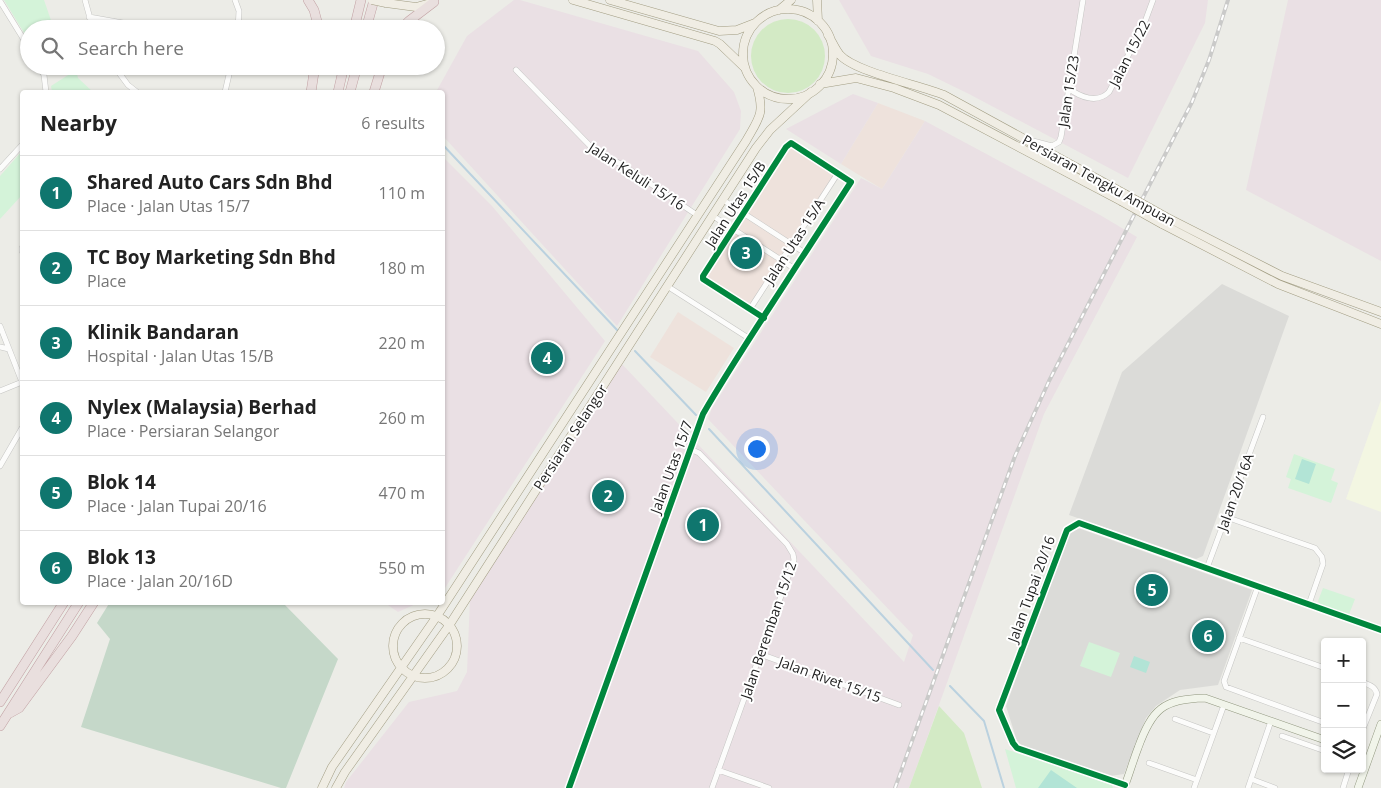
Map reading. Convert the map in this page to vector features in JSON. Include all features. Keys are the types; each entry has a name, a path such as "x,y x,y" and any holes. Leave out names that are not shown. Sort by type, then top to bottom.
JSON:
{"highway":[{"path":"308,0 314,10 317,20"},
{"path":"356,20 361,0"},
{"path":"368,20 373,0"},
{"path":"410,20 435,1"},
{"path":"311,90 314,75"},
{"path":"338,90 342,75"},
{"path":"351,90 355,75"},
{"path":"375,90 379,75"},
{"path":"0,702 62,605"},
{"path":"0,726 77,605"},
{"path":"8,714 19,708 72,636 92,605"}],"main road":[{"path":"373,0 416,7 435,1"},
{"path":"573,0 715,41 744,67 757,87 767,94 783,98 801,97 811,92 827,76 832,61 831,45 828,35 818,21 806,13 793,9 778,10"},
{"path":"610,0 719,31 737,30 755,23"},
{"path":"744,67 743,51 746,36 762,17 778,10 790,0"},
{"path":"817,0 818,21"},
{"name":"Persiaran Tengku Ampuan","path":"828,35 841,55 855,65 944,95 1125,194 1164,220 1278,284 1381,324"},
{"name":"Persiaran Tengku Ampuan","path":"820,84 856,78 923,98 1121,201 1282,276 1381,312"},
{"name":"Persiaran Selangor","path":"445,604 746,141 760,117 762,103 757,87"},
{"name":"Persiaran Selangor","path":"336,788 345,772 450,624 756,148 770,130 811,92"},
{"name":"Persiaran Selangor","path":"322,788 332,767 444,605"},
{"path":"415,615 437,616 450,624 455,634 458,644 456,655 452,665 444,672 435,677 424,679 414,676 401,668 395,659 394,639 398,629 405,621 415,615"}],"street":[{"path":"85,0 90,20"},
{"path":"235,0 239,11 238,20"},
{"name":"Jalan 15/23","path":"1021,137 1052,146 1059,142 1083,0"},
{"name":"Jalan 15/22","path":"1068,88 1075,94 1093,99 1100,98 1109,92 1143,27 1153,0"},
{"path":"0,1 20,33"},
{"path":"89,17 106,20"},
{"name":"Jalan Keluli 15/16","path":"516,70 597,153 621,164 697,216"},
{"path":"44,75 46,90"},
{"path":"121,75 134,90"},
{"path":"225,90 229,75"},
{"name":"Jalan Utas 15/B","path":"764,318 703,278 733,229 791,143 851,182"},
{"path":"0,169 20,147"},
{"name":"Jalan Utas 15/A","path":"750,309 838,174"},
{"name":"Jalan Utas 15/7","path":"569,788 703,414 851,182"},
{"path":"723,200 805,253"},
{"path":"712,216 795,269"},
{"path":"667,286 750,339"},
{"path":"0,326 20,377"},
{"path":"0,347 9,349"},
{"path":"0,391 20,383"},
{"name":"Jalan 20/16A","path":"1207,568 1263,416"},
{"path":"0,466 20,431"},
{"name":"Jalan Beremban 15/12","path":"690,449 699,453 787,544 794,560 712,788"},
{"path":"1226,517 1315,548 1319,552 1323,564 1309,604"},
{"name":"Jalan Tupai 20/16","path":"1124,787 1017,748 999,710 1065,532 1079,524 1381,630"},
{"path":"1258,586 1224,681 1226,687 1321,722"},
{"path":"1239,638 1321,667"},
{"name":"Jalan Rivet 15/15","path":"760,654 899,705"},
{"path":"1363,728 1377,694 1376,690 1364,683"},
{"path":"1124,787 1147,724 1158,710 1172,702 1188,698 1205,698 1321,739"},
{"path":"1194,788 1224,705"},
{"path":"1175,719 1213,733"},
{"path":"1248,788 1271,721"},
{"path":"1366,755 1381,724"},
{"path":"1282,736 1321,750"},
{"path":"1149,762 1197,780"},
{"path":"718,770 769,788"},
{"path":"1343,788 1348,773"},
{"path":"1358,788 1362,773"},
{"path":"1251,779 1275,788"}],"shaded area":[{"path":"514,0 520,0 698,51 734,92 741,111 740,129 617,326 445,138 445,90 437,90 467,36"},
{"path":"839,0 1208,0 1205,23 1128,178 928,74 871,56"},
{"path":"1288,0 1381,0 1381,261 1246,190"},
{"path":"853,94 878,103 841,164 786,129"},
{"path":"878,103 925,121 882,189 841,164"},
{"path":"925,121 1100,215 1137,237 1044,414 909,788 344,788 346,782 409,702 457,691 467,672 470,598 620,362 904,662 913,635 708,419 712,408 861,178 882,189"},
{"path":"791,147 835,174 749,306 705,277"},
{"path":"445,159 492,206 605,341 445,588"},
{"path":"1222,284 1289,316 1203,556 1196,559 1069,515 1122,372"},
{"path":"678,312 734,348 706,392 650,357"},
{"path":"1381,400 1381,512 1346,499"},
{"path":"1078,528 1252,590 1218,685 1180,690 1156,706 1146,718 1124,774 1110,776 1021,745 1017,741 1006,706 1068,535"},
{"path":"108,605 285,605 338,659 286,788 81,727 110,639 97,623"},
{"path":"388,605 414,605 398,612"}],"green space":[{"path":"4,0 44,0 51,20 20,20 20,26"},
{"path":"781,19 795,19 809,25 819,35 825,49 825,63 819,77 809,87 795,93 781,93 767,87 757,77 751,63 751,49 757,35 767,25"},
{"path":"68,75 77,75 91,90 52,90 51,86"},
{"path":"20,153 20,197 0,219 0,176"},
{"path":"1294,454 1335,469 1331,480 1338,483 1331,503 1288,488 1291,479 1286,477"},
{"path":"1302,459 1316,464 1309,484 1295,479"},
{"path":"1323,588 1355,599 1348,617 1321,607 1318,601"},
{"path":"1089,642 1120,653 1111,677 1080,666"},
{"path":"1134,656 1150,662 1146,673 1130,667"},
{"path":"939,706 964,733 982,788 909,788"},
{"path":"1005,749 1112,785 1113,788 1016,788"},
{"path":"1051,770 1077,788 1038,788"}],"waterway":[{"path":"445,147 618,331"},
{"path":"635,351 696,415"},
{"path":"709,429 933,670"},
{"path":"950,686 984,721 1004,788"}],"railway":[{"path":"895,788 1015,456 1049,381 1192,102 1209,60 1228,0"}],"cycle path":[{"path":"569,788 703,414 762,318 775,300 851,182 791,143 786,147 703,276 703,279 764,318"},
{"path":"1125,785 1017,748 999,710 1067,530 1079,523 1381,630"}],"place":[{"name":"Klinik Bandaran","path":"746,253"},
{"name":"Nylex (Malaysia) Berhad","path":"547,358"},
{"name":"TC Boy Marketing Sdn Bhd","path":"608,496"},
{"name":"Shared Auto Cars Sdn Bhd","path":"703,525"},
{"name":"Blok 14","path":"1152,590"},
{"name":"Blok 13","path":"1208,636"}]}
